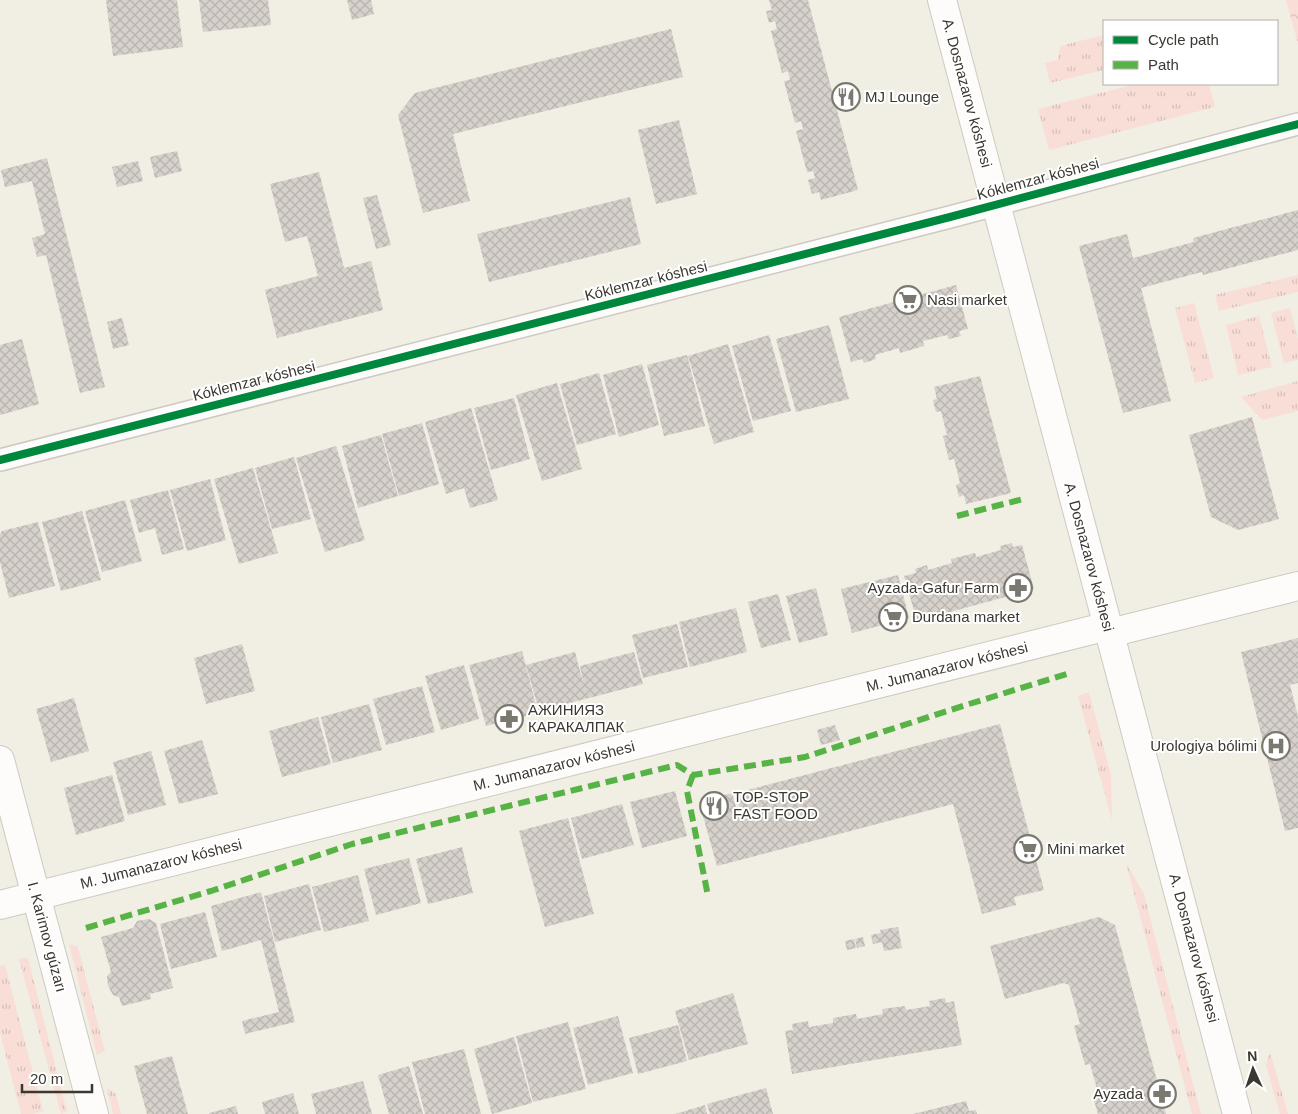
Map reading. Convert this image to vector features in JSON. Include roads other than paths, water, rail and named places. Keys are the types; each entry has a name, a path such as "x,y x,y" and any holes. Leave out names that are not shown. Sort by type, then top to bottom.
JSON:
{"main road":[{"name":"A. Dosnazarov kóshesi","path":"942,0 1237,1114"},
{"name":"M. Jumanazarov kóshesi","path":"0,905 1109,630 1298,586"},
{"name":"I. Karimov gúzarı","path":"0,760 94,1114"}],"street":[{"name":"Kóklemzar kóshesi","path":"0,460 996,205 1298,124"}],"place":[{"name":"MJ Lounge","path":"846,97"},
{"name":"Nasi market","path":"908,300"},
{"name":"Ayzada-Gafur Farm","path":"1018,588"},
{"name":"Durdana market","path":"893,617"},
{"name":"АЖИНИЯЗ КАРАКАЛПАК","path":"509,719"},
{"name":"Urologiya bólimi","path":"1276,746"},
{"name":"TOP-STOP FAST FOOD","path":"714,806"},
{"name":"Mini market","path":"1028,849"},
{"name":"Ayzada","path":"1162,1094"}]}
